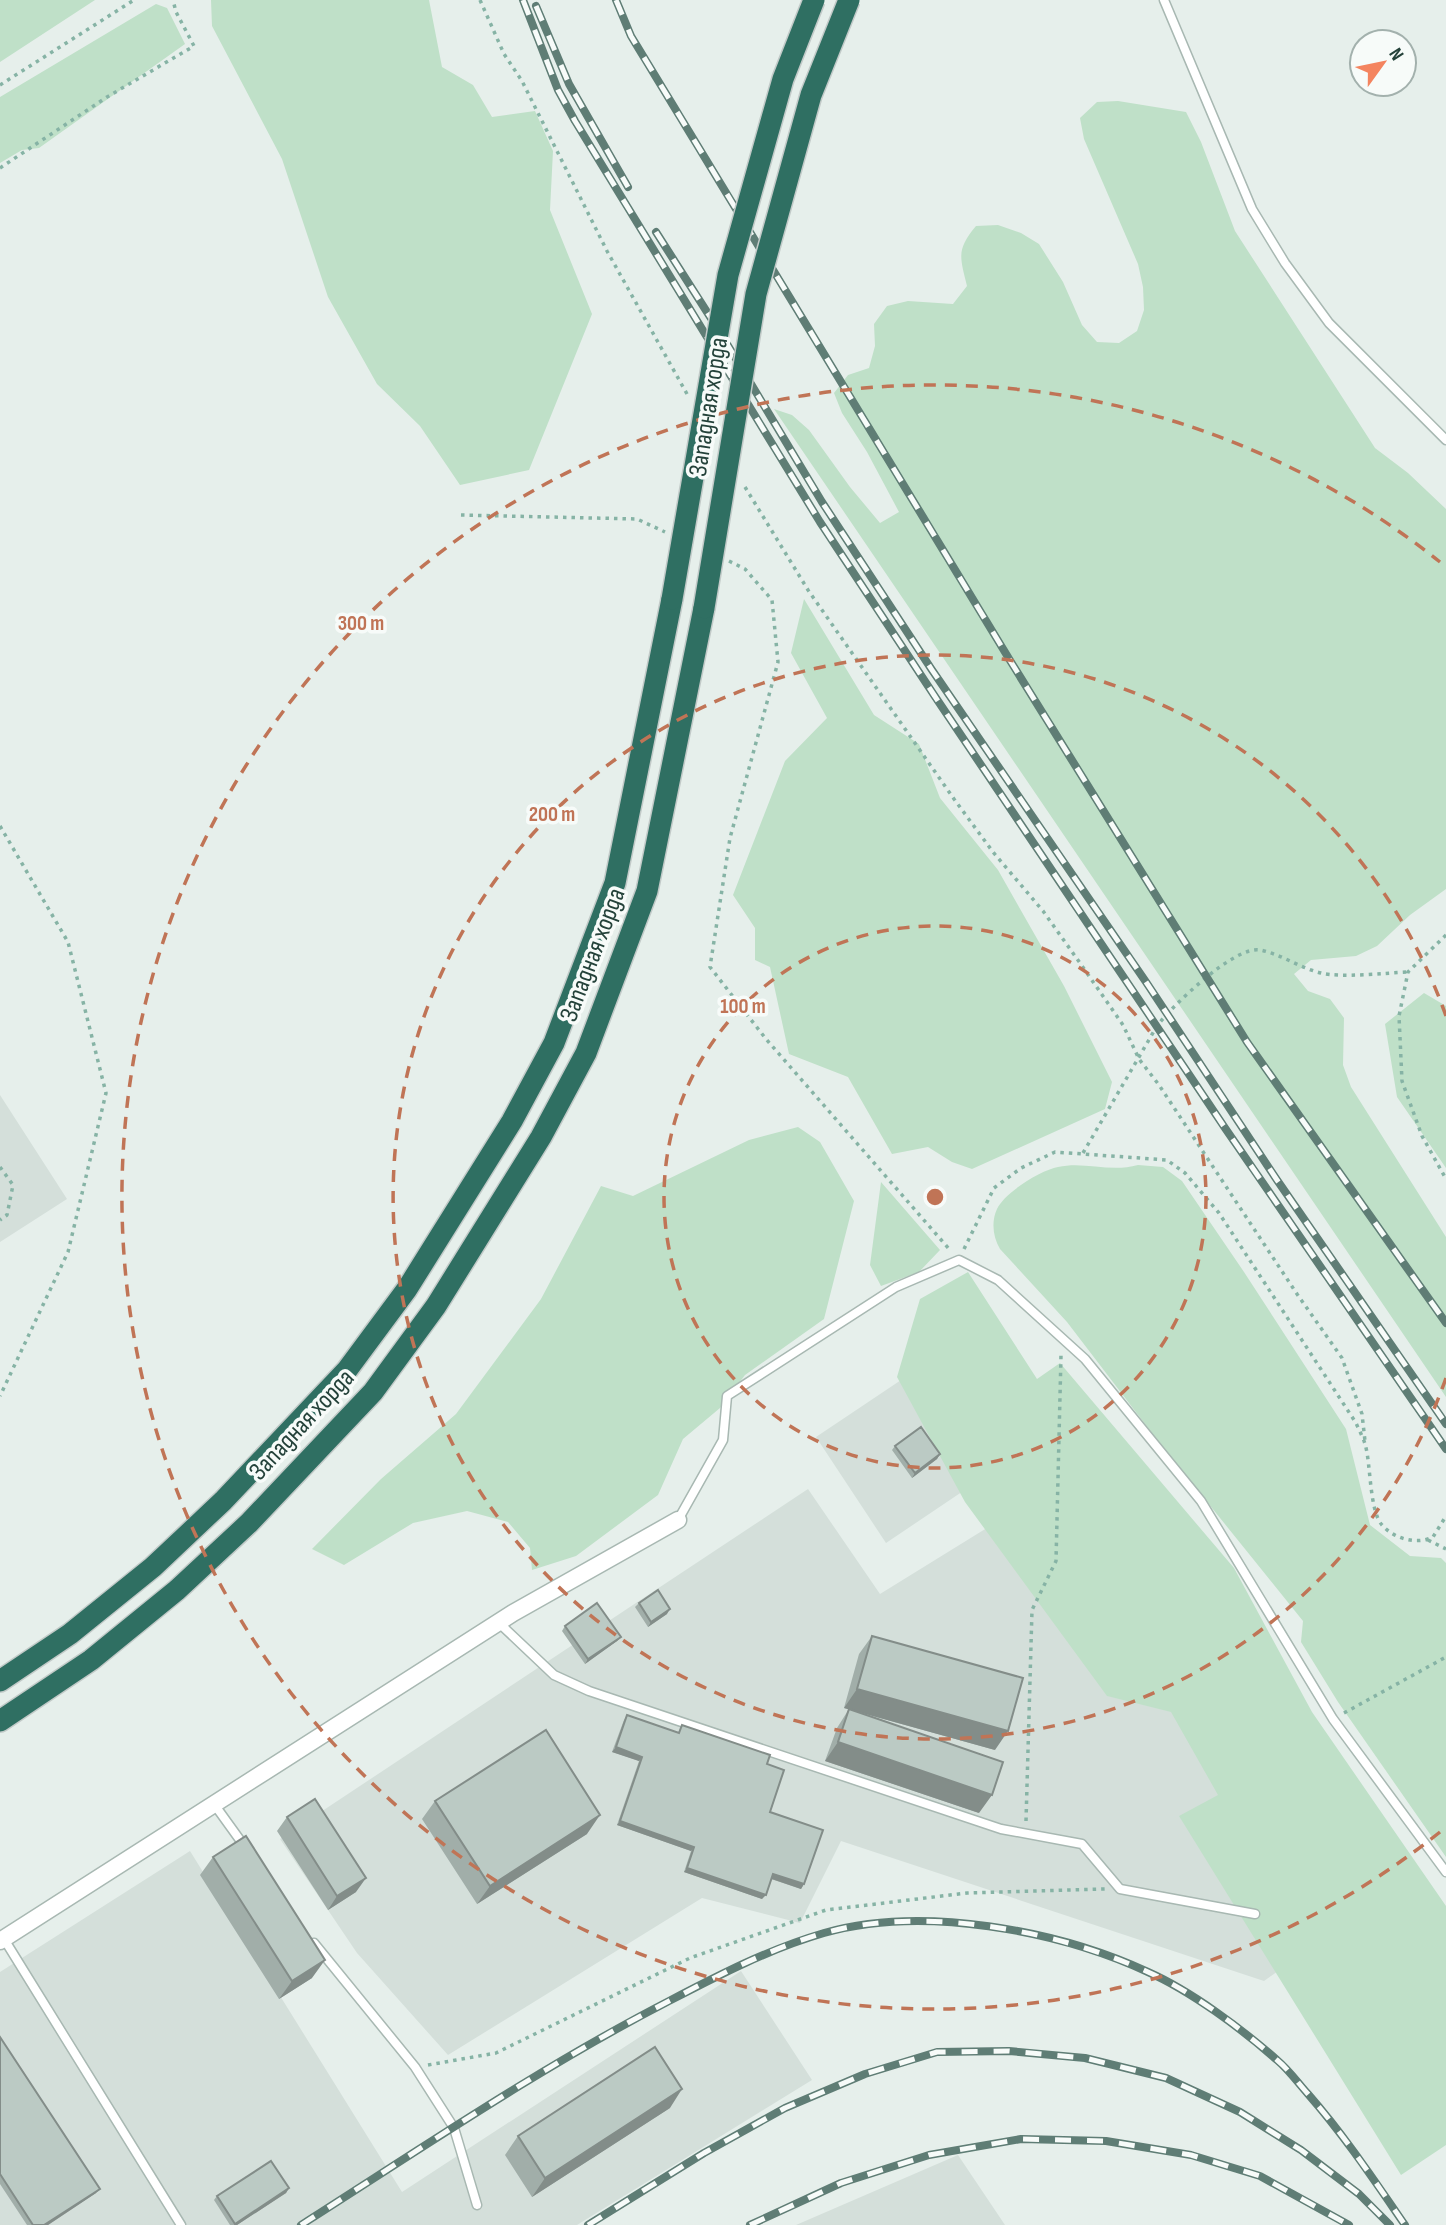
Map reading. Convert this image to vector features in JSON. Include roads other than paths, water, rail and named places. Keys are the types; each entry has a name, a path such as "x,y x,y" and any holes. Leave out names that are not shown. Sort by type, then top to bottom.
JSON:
{"highway":[{"name":"Западная хорда","path":"0,1681 80,1626 153,1567 223,1501 347,1370 407,1289 512,1121 554,1043 615,883 671,600 728,275 783,79 814,0"},
{"name":"Западная хорда","path":"0,1721 91,1660 177,1590 249,1522 373,1392 436,1307 541,1137 591,1040 647,891 704,608 756,294 811,95 849,0"}],"street":[{"path":"2,1940 498,1622 678,1520"}],"lane":[{"path":"1164,0 1252,209 1285,263 1329,323 1446,440"},
{"path":"678,1520 723,1440 727,1396 896,1287 959,1260 998,1280 1084,1359 1201,1501 1333,1719 1446,1872"},
{"path":"498,1622 554,1675 589,1691 1001,1829 1082,1844 1120,1889 1255,1914"},
{"path":"214,1804 253,1858"},
{"path":"306,1933 415,2067 454,2128 477,2205"},
{"path":"2,1940 181,2225"}],"railway":[{"path":"523,0 558,90 575,121 820,522 1225,1128 1446,1449"},
{"path":"616,0 631,36 1011,662 1247,1042 1446,1323"},
{"path":"536,6 569,84 628,187"},
{"path":"656,232 822,502 932,670 1146,982 1277,1180 1446,1424"},
{"path":"301,2225 528,2081 621,2026 707,1982 804,1939 862,1925 903,1921 989,1926 1073,1944 1112,1957 1181,1989 1232,2024 1286,2068 1346,2142 1405,2225"},
{"path":"588,2225 704,2153 785,2108 865,2074 937,2052 1009,2051 1085,2058 1166,2078 1240,2112 1301,2150 1359,2194 1390,2225"},
{"path":"750,2225 841,2183 929,2155 1021,2139 1106,2141 1191,2155 1260,2176 1349,2225"}]}
